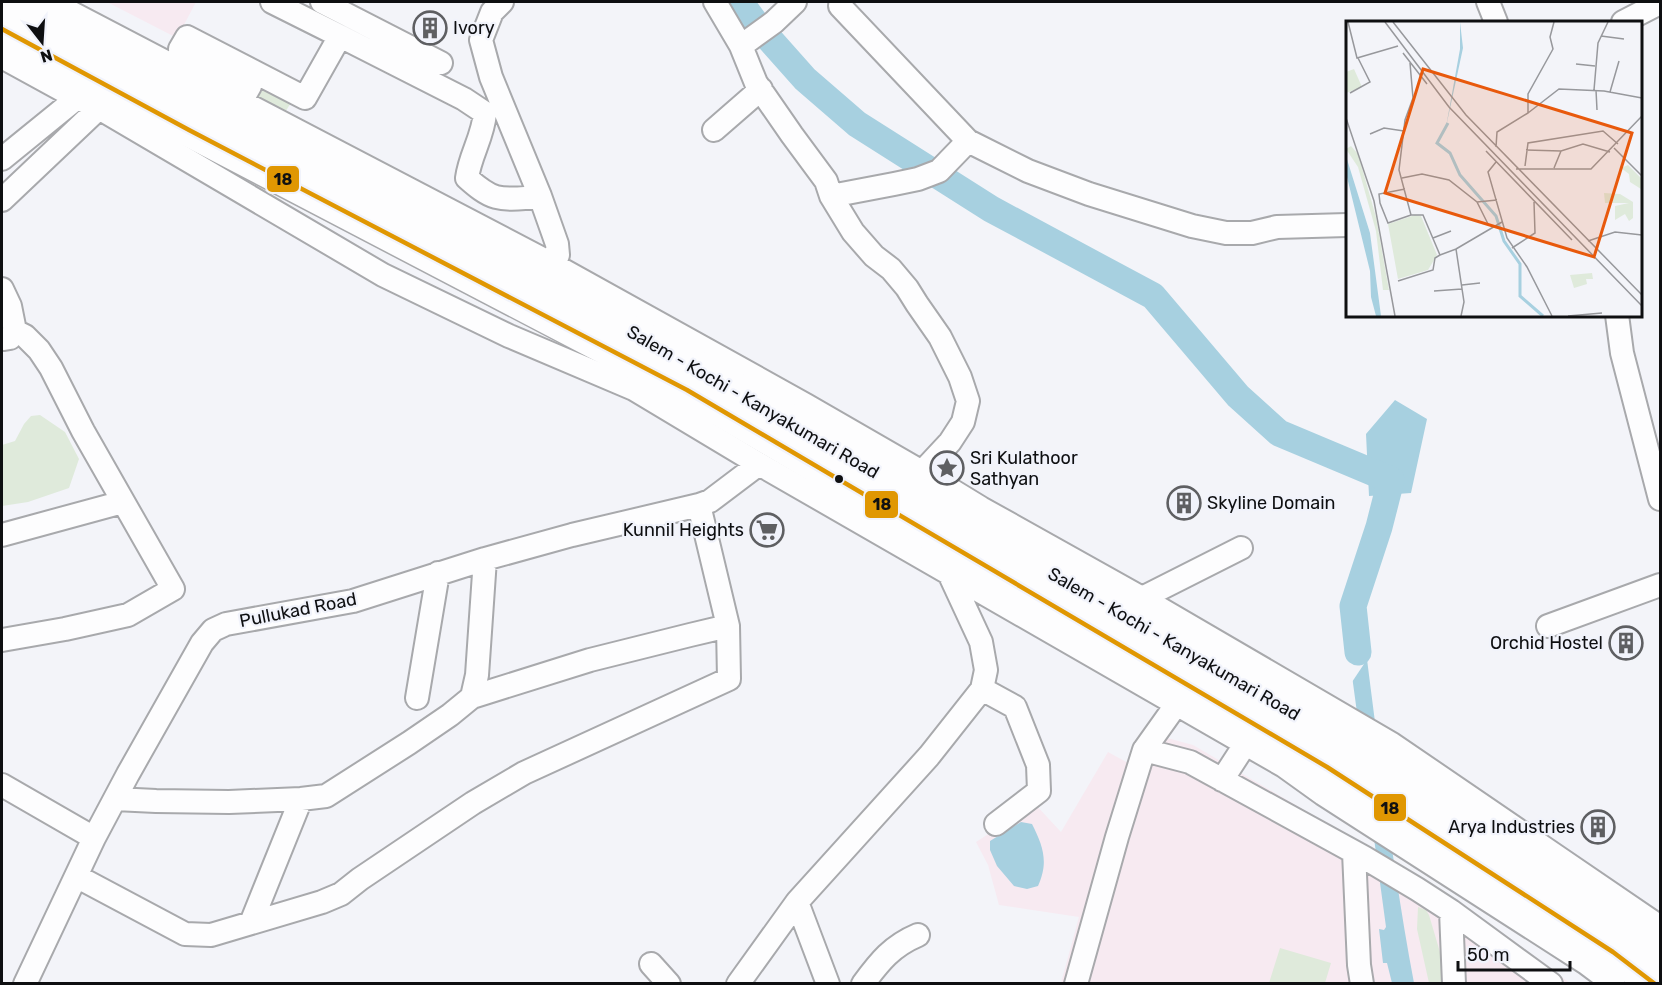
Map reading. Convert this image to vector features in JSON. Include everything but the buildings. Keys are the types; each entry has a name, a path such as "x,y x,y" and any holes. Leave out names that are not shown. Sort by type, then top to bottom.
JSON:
{"highway":[{"name":"Salem - Kochi - Kanyakumari Road","path":"8,2 699,368 964,539 1393,824 1613,952 1655,984"},
{"name":"Salem - Kochi - Kanyakumari Road","path":"2,29 199,135 687,390 964,539 1330,720 1391,756 1660,953"}],"street":[{"path":"272,2 465,99 485,113 484,127 468,167 467,178 482,190 496,197 540,196"},
{"path":"322,2 441,63"},
{"path":"502,2 492,12 481,40 491,77 540,196 557,244 558,255 554,265"},
{"path":"715,2 746,43 756,83 826,181 831,196 853,232 907,288 940,337 960,377 968,401 963,422 950,442 922,472"},
{"path":"746,43 774,22 795,2"},
{"path":"1488,2 1496,21"},
{"path":"58,3 554,265 922,472 964,539 1176,705 1284,766 1325,780"},
{"path":"1625,21 1660,3"},
{"path":"840,6 962,149 1089,194 1192,226 1226,233 1252,233 1278,227 1346,225"},
{"path":"242,100 250,87 180,49 187,37 305,98 340,36"},
{"path":"2,57 99,108 383,275 509,336 634,389 759,464 964,539 1142,598 1330,720"},
{"path":"714,130 760,89"},
{"path":"2,159 77,98"},
{"path":"2,200 99,108"},
{"path":"831,196 918,179 939,171 962,149"},
{"path":"2,289 10,306 8,336 25,336 39,350 51,368 83,431 173,588 128,615 2,640"},
{"path":"1617,316 1622,353 1660,497"},
{"name":"Pullukad Road","path":"25,984 94,838 202,643 213,630 226,624 353,601 438,573 572,535 699,506 710,501 759,464"},
{"path":"2,535 123,502"},
{"path":"76,876 185,934 211,935 322,902 341,894 473,803 524,773 729,678 728,626 699,506"},
{"path":"738,984 797,902 929,756 982,689 986,670 964,539"},
{"path":"1142,598 1241,549"},
{"path":"472,698 478,666 485,559"},
{"path":"417,699 438,573"},
{"path":"1548,626 1660,585"},
{"path":"115,799 229,802 301,800 326,796 450,715 472,698 590,660 728,626"},
{"path":"982,689 1015,707 1038,765 1039,791 996,824"},
{"path":"1076,984 1144,750 1176,705"},
{"path":"1222,780 1246,743"},
{"path":"1144,750 1190,762 1360,855 1451,911 1551,984"},
{"path":"1391,756 1660,927"},
{"path":"2,785 94,838"},
{"path":"251,923 301,800"},
{"path":"1393,824 1614,984"},
{"path":"1360,855 1359,965 1362,984"},
{"path":"797,902 828,984"},
{"path":"1451,911 1454,984"},
{"path":"863,984 886,954 906,940 918,935"},
{"path":"651,964 669,984"}],"shaded area":[{"path":"107,2 196,2 177,38"},
{"path":"1145,732 1193,745 1431,884 1570,983 1061,983 1079,917 999,905 988,865 976,842 1035,804 1061,832 1108,752 1128,763"}],"green space":[{"path":"264,85 292,101 284,114 256,99"},
{"path":"40,415 65,432 79,459 69,488 28,502 2,506 2,445 15,441 31,416"},
{"path":"1418,907 1426,910 1429,915 1442,959 1444,983 1429,983 1417,929"},
{"path":"1280,948 1331,963 1325,983 1269,983"}],"water":[{"path":"1395,400 1427,419 1411,493 1369,496 1366,434"},
{"path":"1361,612 1391,844 1414,983 1392,983 1387,963 1383,963 1379,929 1384,930 1386,927 1345,624"},
{"path":"1021,822 1032,824 1039,840 1044,862 1038,886 1027,889 1014,886 997,866 990,850 990,841"}],"pier":[{"path":"1366,627 1370,655 1350,685 1346,657"}],"waterway":[{"path":"740,2 757,25 805,79 857,124 991,209 1153,296 1238,396 1279,433 1391,480 1379,527 1353,606 1358,652"}],"transit line":[{"name":"18","path":"2,29 189,130 687,390 1327,767 1613,952 1655,984"}],"place":[{"name":"Ivory","path":"430,28"},
{"name":"Sri Kulathoor Sathyan","path":"947,468"},
{"name":"Skyline Domain","path":"1184,503"},
{"name":"Kunnil Heights","path":"767,530"},
{"name":"Orchid Hostel","path":"1626,643"},
{"name":"Arya Industries","path":"1598,827"}]}
